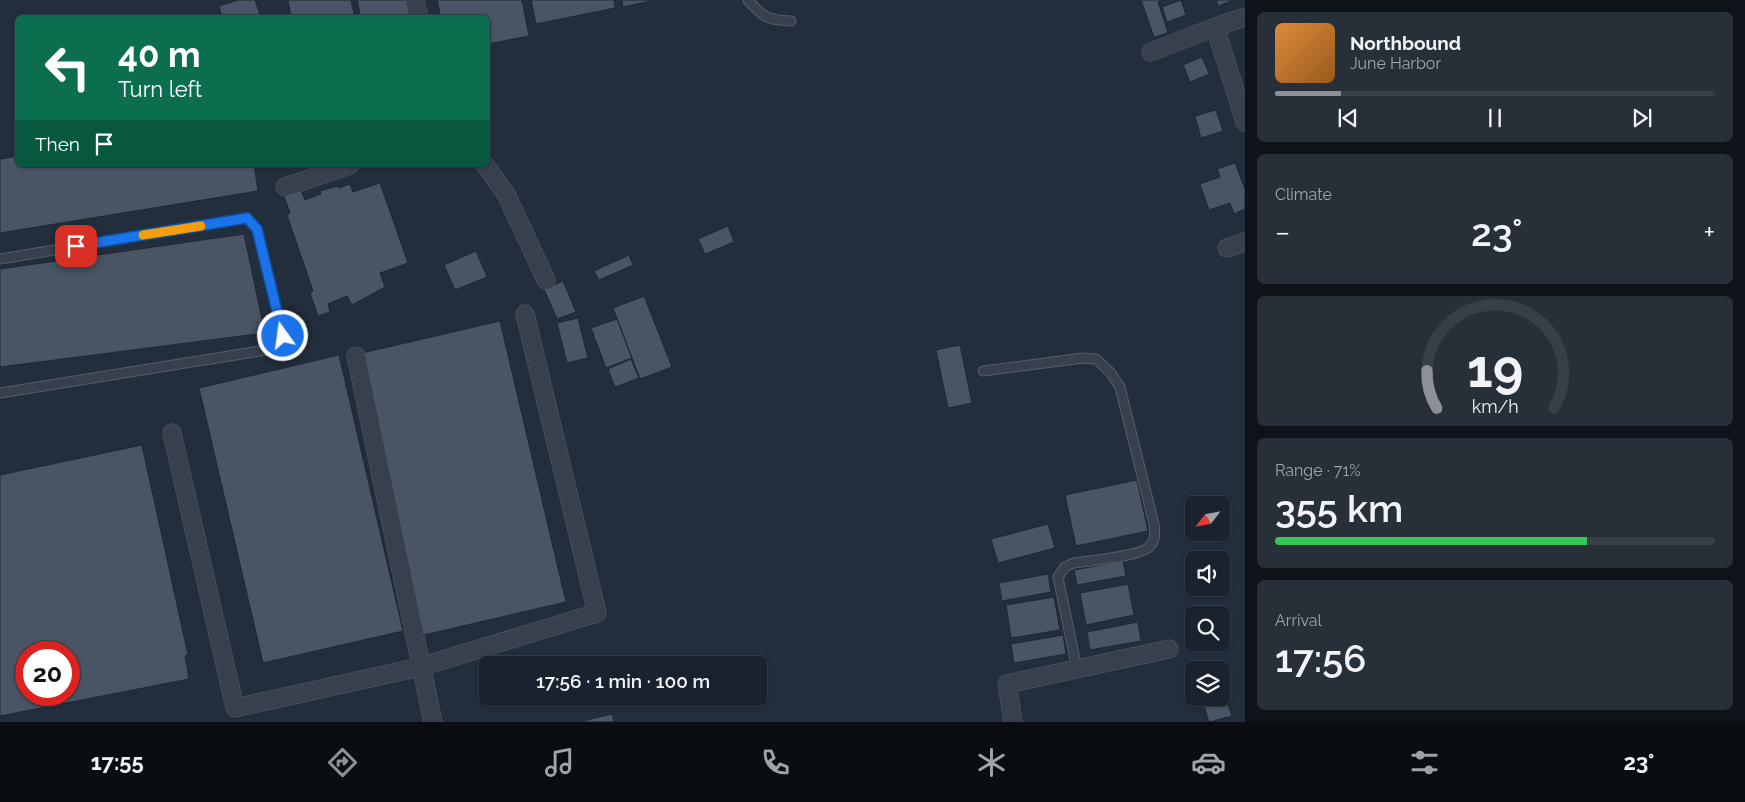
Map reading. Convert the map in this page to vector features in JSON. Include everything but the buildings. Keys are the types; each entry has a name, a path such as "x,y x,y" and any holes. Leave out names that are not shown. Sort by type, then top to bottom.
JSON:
{"street":[{"path":"415,0 418,15"},
{"path":"1151,52 1245,17"},
{"path":"1215,27 1245,122"},
{"path":"285,187 344,167"},
{"path":"486,167 506,194 546,280"},
{"path":"1227,248 1245,242"},
{"path":"172,433 235,708 420,667 597,613 525,314"},
{"path":"356,356 433,722"},
{"path":"1013,722 1007,684 1169,649"}],"lane":[{"path":"748,0 761,14 774,20 791,21"},
{"path":"0,259 247,218 257,229 283,336 272,349 0,393"},
{"path":"983,371 1083,358 1096,360 1110,372 1120,387 1154,524 1155,537 1150,548 1137,554 1074,563 1064,567 1058,578 1077,669"}],"slow traffic":[{"path":"143,235 201,226"}],"route":[{"path":"76,246 247,218 257,229 283,336"}]}
